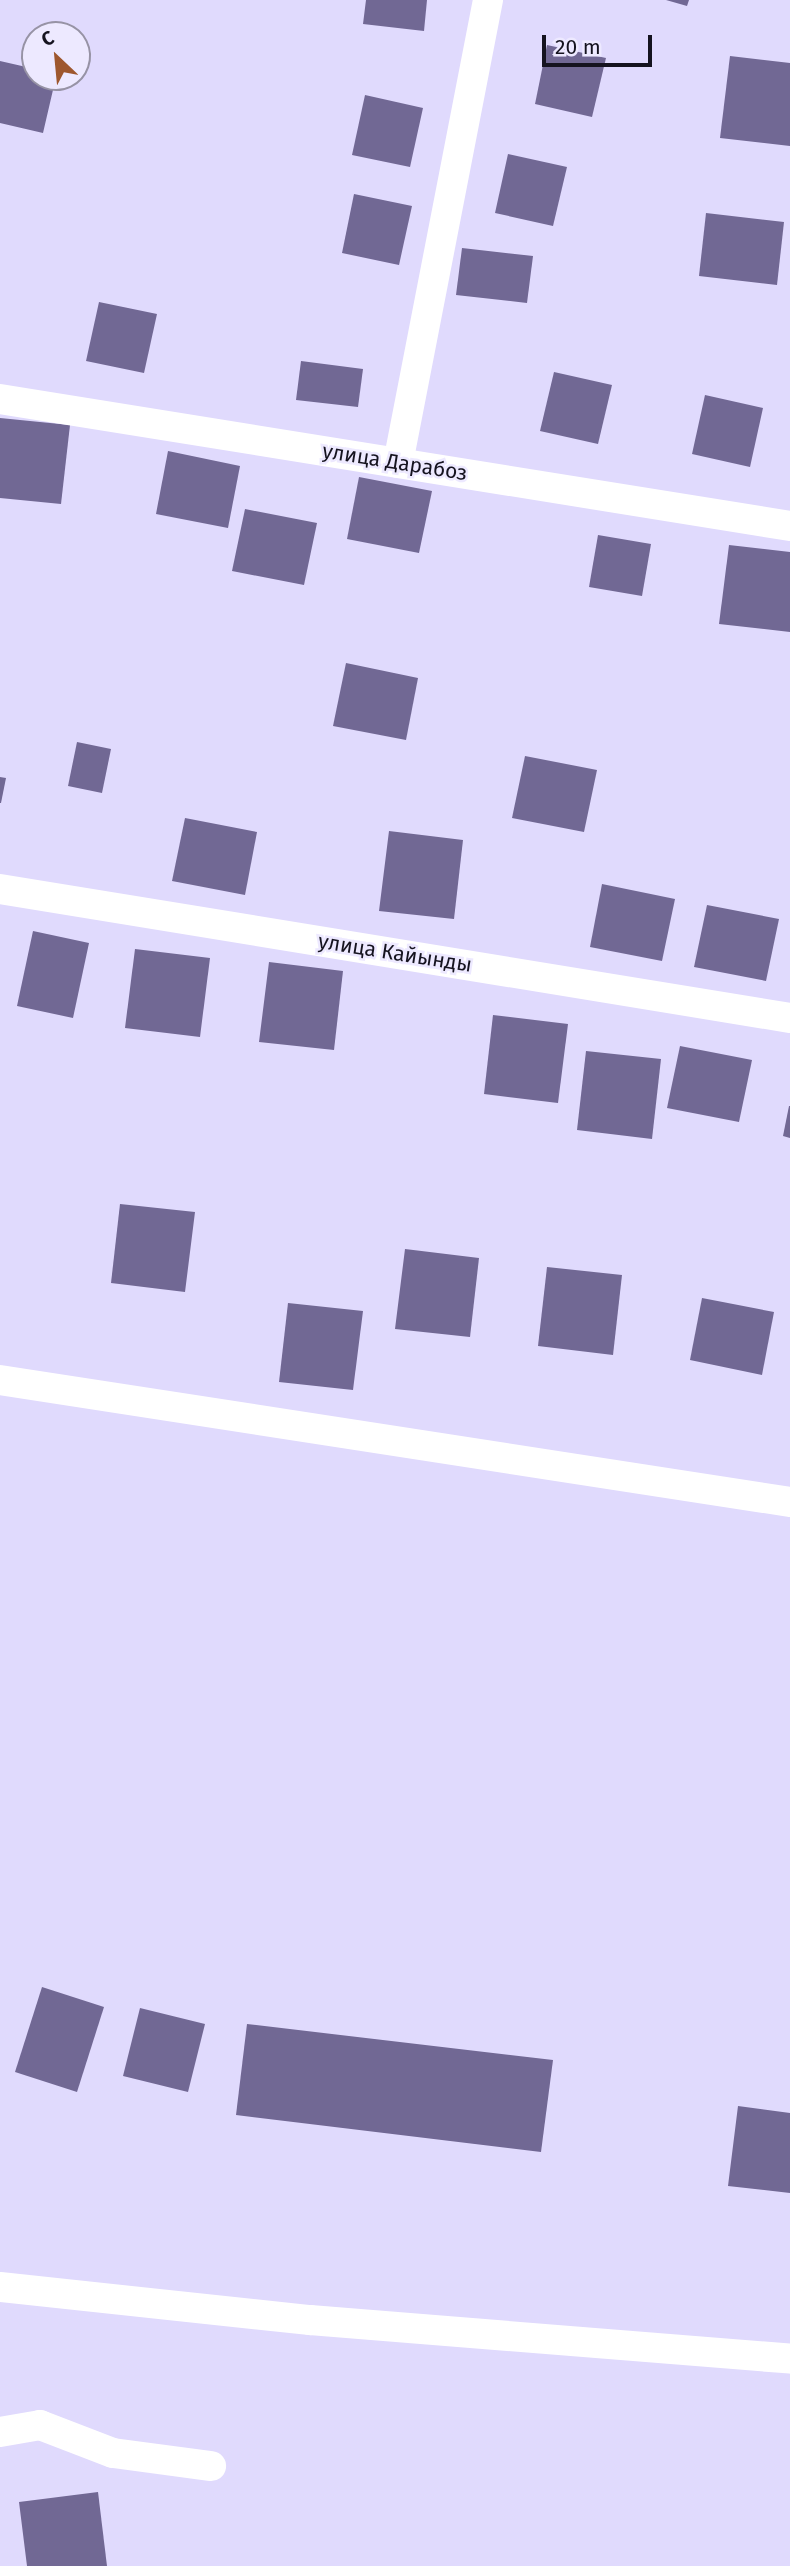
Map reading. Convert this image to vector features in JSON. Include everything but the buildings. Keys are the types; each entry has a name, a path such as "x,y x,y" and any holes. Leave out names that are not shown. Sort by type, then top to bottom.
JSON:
{"street":[{"path":"398,463 488,0"},
{"name":"улица Дарабоз","path":"0,399 790,526"},
{"name":"улица Кайынды","path":"0,889 790,1018"},
{"path":"0,1380 790,1502"},
{"path":"0,2287 310,2320 790,2359"},
{"path":"0,2432 40,2425 113,2453 211,2466"}]}
